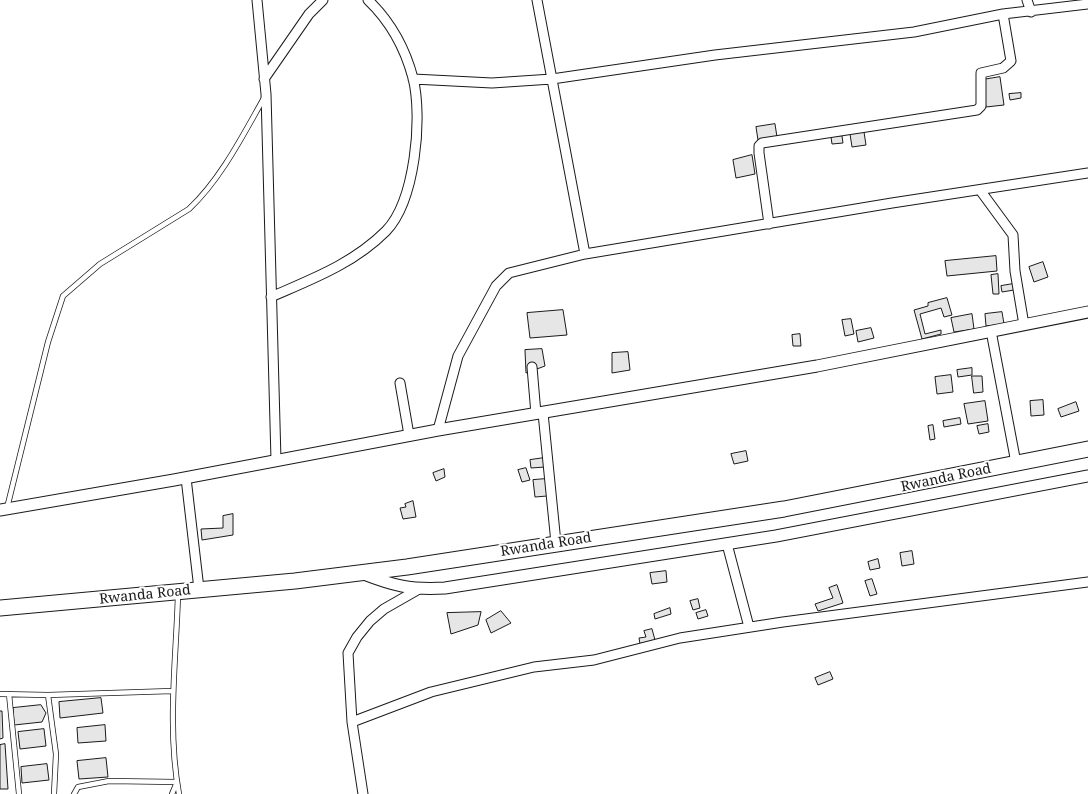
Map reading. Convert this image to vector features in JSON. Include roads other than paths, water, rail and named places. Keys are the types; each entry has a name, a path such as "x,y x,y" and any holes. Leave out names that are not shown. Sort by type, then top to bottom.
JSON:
{"highway":[{"name":"Rwanda Road","path":"0,608 361,573 784,509 1088,449"}],"street":[{"path":"257,0 266,94 276,460"},
{"path":"264,79 309,14 323,0"},
{"path":"271,297 339,268 363,252 388,230 403,203 412,176 417,109 413,79 402,46 395,34 368,0"},
{"path":"536,0 585,254"},
{"path":"1027,0 1031,12"},
{"path":"413,79 492,83 552,79 715,55 914,32 1003,14 1088,4"},
{"path":"769,224 759,154 759,146 762,143 977,110 981,106 981,73 1003,68 1011,61 1003,14"},
{"path":"438,430 458,356 496,286 509,273 585,254 1088,173"},
{"path":"980,190 1012,235 1015,271 1024,325"},
{"path":"3,510 186,478 409,435 817,366 1088,312"},
{"path":"991,331 1016,464"},
{"path":"532,367 540,413 556,543"},
{"path":"400,383 409,435"},
{"path":"361,573 395,586 419,589 480,583 727,544 913,511 1002,491 1088,476"},
{"path":"186,478 198,589"},
{"path":"727,544 749,627"},
{"path":"352,722 431,692 534,666 594,660 680,638 749,627 1088,582"},
{"path":"363,794 352,722 348,653 356,637 384,609 419,589"}],"lane":[{"path":"3,510 48,342 64,296 100,264 189,209 199,199 242,137 266,94"},
{"path":"178,591 172,690 179,794"},
{"path":"0,694 48,695 172,690"},
{"path":"10,694 19,794"},
{"path":"48,695 56,754 54,794"},
{"path":"74,794 78,787 109,781 177,782"},
{"path":"172,794 177,782"}]}
